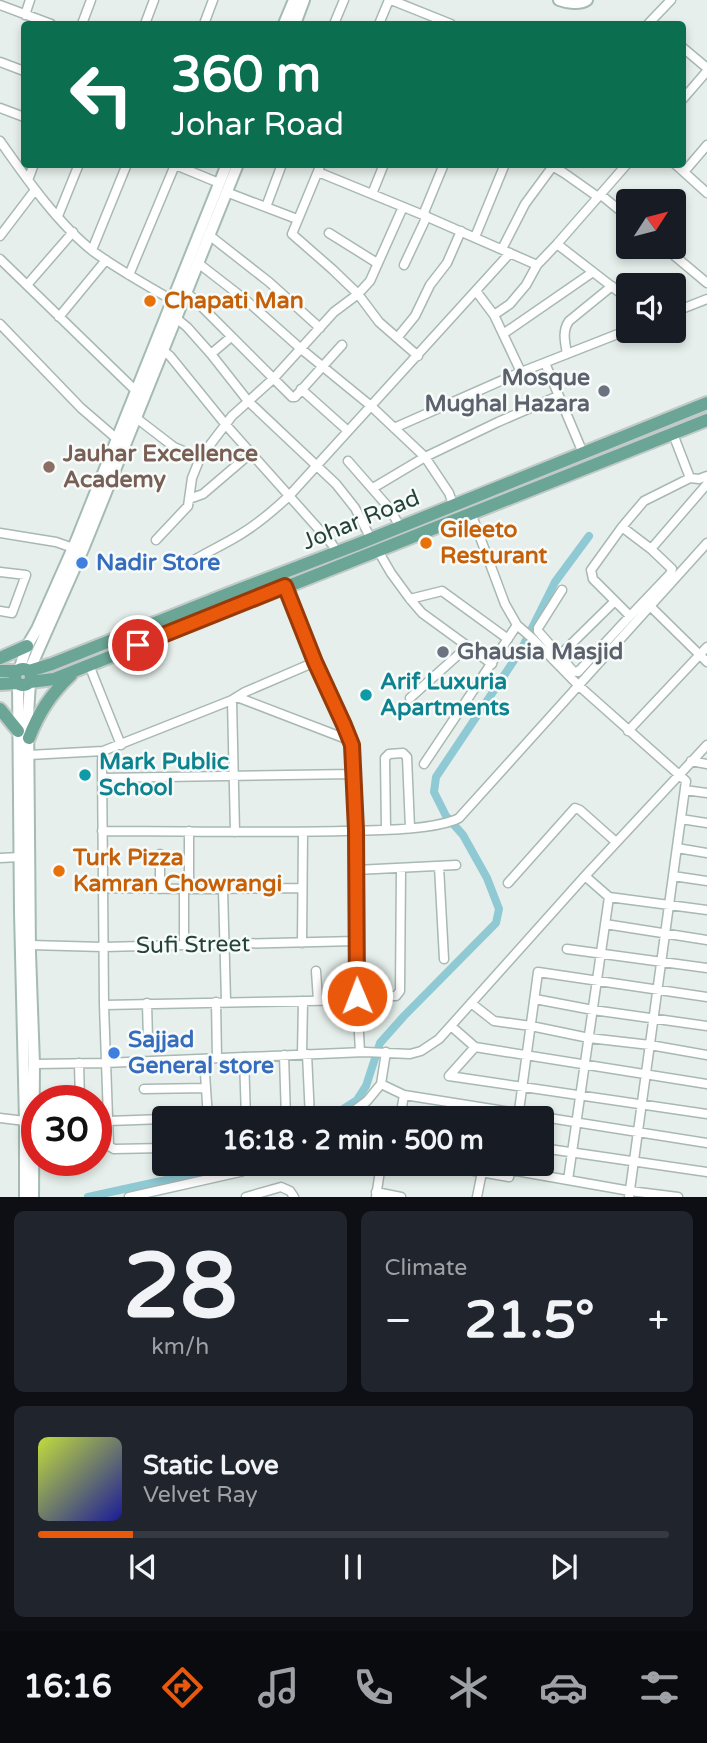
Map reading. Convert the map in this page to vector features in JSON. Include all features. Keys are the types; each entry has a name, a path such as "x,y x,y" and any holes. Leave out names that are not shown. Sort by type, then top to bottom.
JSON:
{"main road":[{"name":"Johar Road","path":"0,684 337,552 374,544 400,527 461,512 583,453 707,403"},
{"name":"Johar Road","path":"0,671 54,679 285,586 374,544 707,420"},
{"path":"0,658 27,646"},
{"path":"0,709 23,735 48,700 83,667"}],"street":[{"path":"24,15 30,0"},
{"path":"83,21 91,0"},
{"path":"146,21 154,0"},
{"path":"205,21 214,0"},
{"path":"285,21 294,0"},
{"path":"296,21 304,0"},
{"path":"335,21 344,0"},
{"path":"380,21 390,0 436,21"},
{"path":"559,0 583,3 587,0"},
{"path":"654,21 670,0"},
{"path":"0,5 42,21"},
{"path":"686,51 707,70 686,95"},
{"path":"0,62 21,70"},
{"path":"0,108 21,116"},
{"path":"0,141 35,190 92,250 172,300"},
{"path":"684,172 707,145"},
{"path":"28,180 32,168"},
{"path":"58,216 77,168"},
{"path":"92,250 125,168"},
{"path":"129,275 173,168"},
{"path":"180,168 297,219"},
{"path":"29,1085 31,1071 20,857 23,735 28,715 23,676 27,646 77,549 136,391 176,318 209,235 226,168"},
{"path":"23,676 135,417 172,300 223,188 236,168"},
{"path":"266,207 281,168"},
{"path":"418,356 379,322 358,294 292,234 319,168 372,194 537,265"},
{"path":"372,194 382,168"},
{"path":"404,265 443,168"},
{"path":"475,237 503,168"},
{"path":"183,567 261,522 289,496 418,356 476,291 506,251 524,204 549,168"},
{"path":"494,315 510,304 526,285 537,265 624,168"},
{"path":"680,168 707,193"},
{"path":"566,169 616,208"},
{"path":"0,236 35,190"},
{"path":"156,540 188,506 191,478 200,458 232,416 273,379 334,312 370,281 403,207"},
{"path":"397,338 415,316 430,285 447,263 461,231"},
{"path":"27,285 73,232"},
{"path":"329,233 377,263"},
{"path":"209,235 320,328"},
{"path":"557,244 616,289"},
{"path":"0,259 136,391"},
{"path":"678,259 707,283"},
{"path":"59,317 106,260"},
{"path":"198,263 371,406 425,457 461,512 505,604 520,628 578,685 686,781 629,1194"},
{"path":"503,334 593,272"},
{"path":"567,354 564,335 566,326 612,286"},
{"path":"476,291 494,315 521,372"},
{"path":"186,292 292,397 295,397 342,345"},
{"path":"686,307 707,299"},
{"path":"176,318 211,354 248,401 336,484 355,508 391,573 410,599 422,612 492,664"},
{"path":"0,324 80,408 117,439"},
{"path":"394,428 461,397 616,335"},
{"path":"211,354 231,337"},
{"path":"159,348 170,356 226,425 337,552"},
{"path":"545,363 583,453"},
{"path":"301,388 348,431"},
{"path":"373,488 425,457 558,396"},
{"path":"135,417 174,447 200,458"},
{"path":"673,434 690,478"},
{"path":"189,499 203,494 251,453"},
{"path":"348,461 390,509 400,527"},
{"path":"630,616 593,579 591,570 644,501 690,478 707,476"},
{"path":"651,549 707,485"},
{"path":"562,590 538,628 559,656 573,671 578,672 672,572 672,567 622,527"},
{"path":"0,533 56,542 77,549"},
{"path":"103,831 303,832 386,829 410,828 459,818 707,543"},
{"path":"0,572 26,575 12,613 0,611"},
{"path":"285,586 352,745 356,830 357,998 362,1052"},
{"path":"410,599 442,591 508,639"},
{"path":"559,656 615,601"},
{"path":"650,606 707,662"},
{"path":"425,764 508,639 520,628"},
{"path":"410,698 468,646"},
{"path":"628,731 707,648"},
{"path":"29,755 103,751 235,698 315,662"},
{"path":"83,667 121,745"},
{"path":"235,698 349,740"},
{"path":"235,698 235,832"},
{"path":"23,735 29,755 29,1194"},
{"path":"31,1071 79,1063 362,1052 410,1054 421,1051 439,1039 707,745"},
{"path":"103,751 103,947 107,1085"},
{"path":"386,829 386,758 389,754 403,753 407,757 410,828"},
{"path":"691,761 707,764"},
{"path":"102,778 353,774"},
{"path":"685,790 707,793"},
{"path":"508,883 575,808 616,842"},
{"path":"681,819 707,823"},
{"path":"184,945 189,831"},
{"path":"302,943 303,832"},
{"path":"677,848 707,853"},
{"path":"160,854 160,889"},
{"path":"0,858 20,857"},
{"path":"356,870 456,865"},
{"path":"439,866 444,959"},
{"path":"104,1004 303,1001 397,996 400,991 401,868"},
{"path":"585,876 609,897 707,910"},
{"path":"673,876 707,881"},
{"path":"103,888 302,888"},
{"path":"217,1058 224,945 223,889"},
{"path":"568,1180 609,897"},
{"path":"605,924 707,940"},
{"name":"Sufi Street","path":"30,946 356,942"},
{"path":"567,950 707,968"},
{"path":"316,971 318,1000"},
{"path":"519,1106 538,972 707,997"},
{"path":"535,999 707,1026"},
{"path":"303,1001 309,1106"},
{"path":"147,1003 148,1040"},
{"path":"471,1003 494,1021 707,1055"},
{"path":"450,1026 475,1047 707,1084"},
{"path":"475,1047 449,1076 707,1114"},
{"path":"360,1106 382,1084 384,1052"},
{"path":"284,1055 286,1106"},
{"path":"244,1057 246,1106"},
{"path":"204,1059 207,1106"},
{"path":"79,1063 80,1085"},
{"path":"382,1084 404,1095 464,1106"},
{"path":"145,1089 206,1088"},
{"path":"402,1106 404,1095"},
{"path":"0,1118 21,1121"},
{"path":"112,1121 152,1119"},
{"path":"554,1120 707,1143"},
{"path":"112,1148 152,1148"},
{"path":"554,1150 707,1172"},
{"path":"28,1176 29,1194"},
{"path":"129,1197 222,1176"},
{"path":"379,1176 376,1195 401,1197"},
{"path":"477,1197 481,1176"},
{"path":"550,1176 629,1194 678,1197"},
{"path":"246,1197 281,1187 294,1197"}],"waterway":[{"path":"348,1106 357,1100 366,1086 380,1043 496,923 499,909 487,878 463,835 446,816 434,792 436,777 521,650 555,582 589,536"},
{"path":"88,1197 184,1176"}],"place":[{"name":"Chapati Man","path":"150,301"},
{"name":"Mosque Mughal Hazara","path":"604,391"},
{"name":"Jauhar Excellence Academy","path":"49,467"},
{"name":"Gileeto Resturant","path":"426,543"},
{"name":"Nadir Store","path":"82,563"},
{"name":"Ghausia Masjid","path":"443,652"},
{"name":"Arif Luxuria Apartments","path":"366,695"},
{"name":"Mark Public School","path":"85,775"},
{"name":"Turk Pizza Kamran Chowrangi","path":"59,871"},
{"name":"Sajjad General store","path":"114,1053"}],"route":[{"path":"138,645 285,586 352,745 356,830 357,996"}]}
